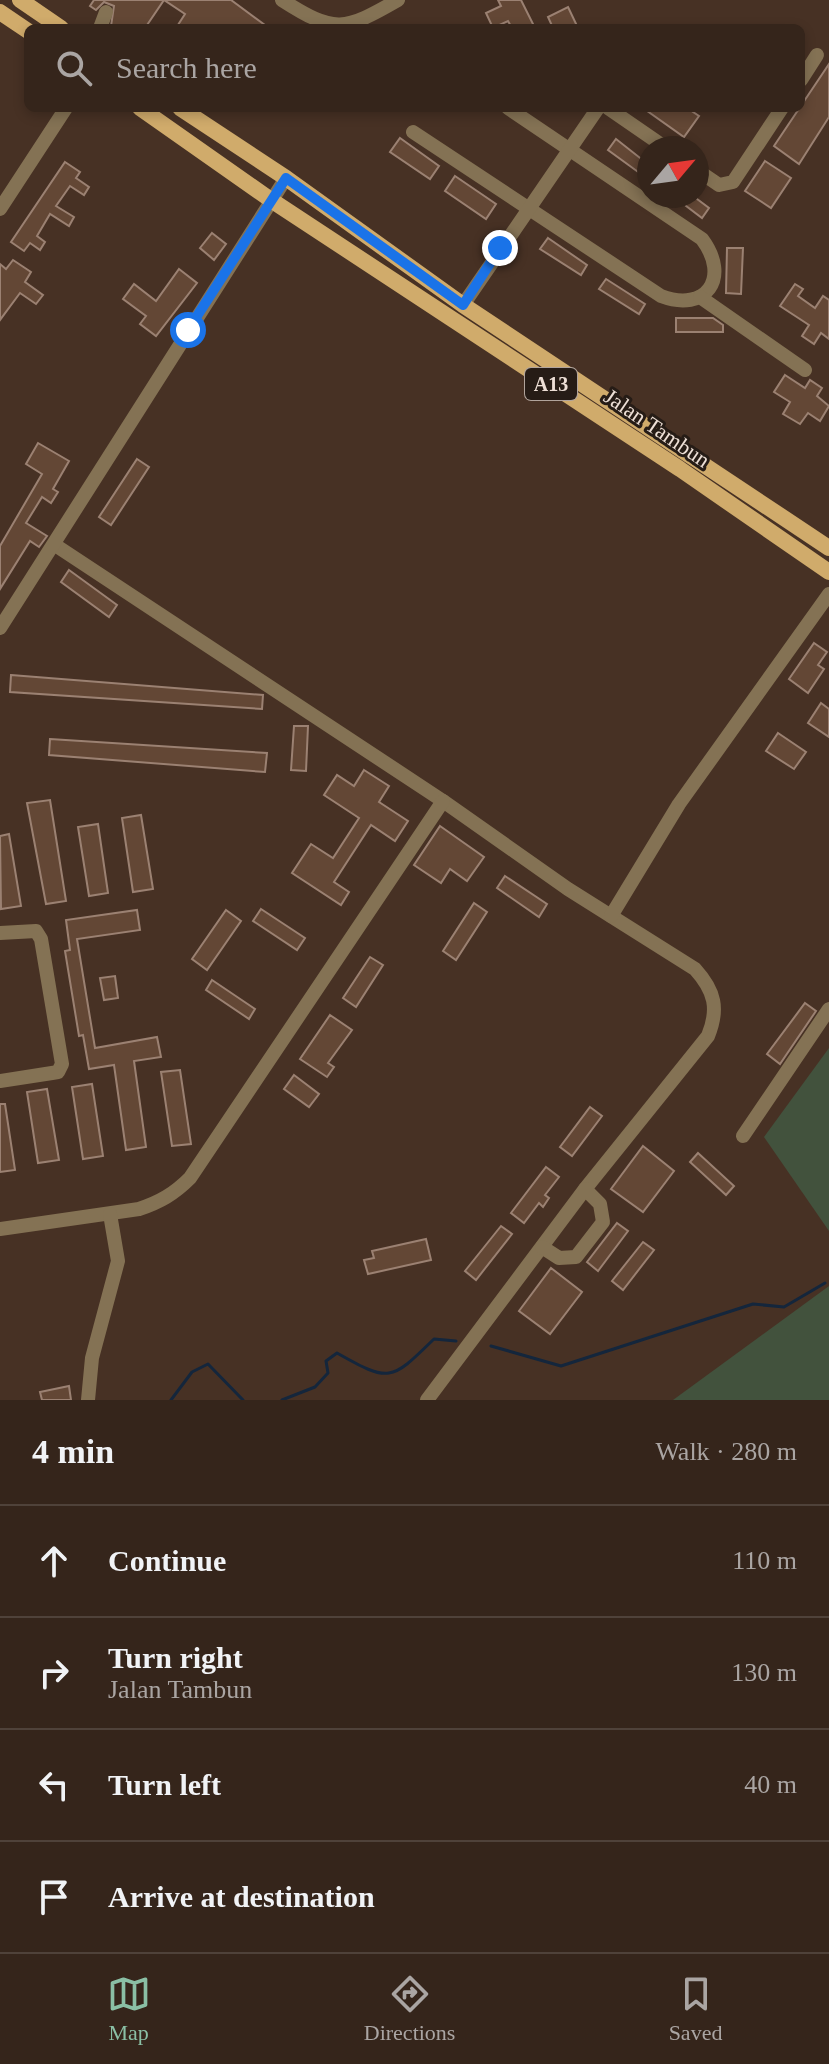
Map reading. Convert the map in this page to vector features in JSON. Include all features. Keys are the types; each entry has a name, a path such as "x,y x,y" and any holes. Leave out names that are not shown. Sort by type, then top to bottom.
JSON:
{"main road":[{"path":"20,0 55,24"},
{"path":"0,12 24,28"},
{"name":"Jalan Tambun","path":"146,112 271,200 666,460 829,572"},
{"name":"Jalan Tambun","path":"186,112 286,178 463,305 829,548"}],"street":[{"path":"282,0 321,24"},
{"path":"346,24 378,5 398,0"},
{"path":"102,24 106,12"},
{"path":"805,74 817,55"},
{"path":"0,209 63,112"},
{"path":"413,132 661,296 678,303 700,297 710,287 716,267 714,255 702,239 514,112"},
{"path":"463,305 595,112"},
{"path":"614,112 649,136"},
{"path":"709,178 719,185 733,182 779,112"},
{"path":"0,628 286,178"},
{"path":"700,297 805,370"},
{"path":"55,545 695,969 708,983 715,999 715,1019 708,1036 585,1189 427,1400"},
{"path":"611,916 679,804 829,594"},
{"path":"0,1229 110,1214 158,1203 190,1178 443,801"},
{"path":"0,933 28,929 36,931 41,939 62,1064 58,1072 0,1081"},
{"path":"743,1136 829,1009"},
{"path":"542,1247 559,1258 576,1257 603,1222 600,1204 585,1189"},
{"path":"88,1400 92,1358 118,1261 110,1214"}],"green space":[{"path":"829,1048 829,1231 764,1137"},
{"path":"829,1286 829,1400 673,1400"}],"building":[{"path":"94,0 164,0 148,24 111,24 114,6 104,2 96,10 90,6"},
{"path":"164,0 231,0 264,24 179,24 185,14"},
{"path":"498,0 521,0 533,24 510,24 508,21 491,24 486,13 501,6"},
{"path":"568,7 576,24 551,24 548,17"},
{"path":"829,64 829,117 799,164 774,146 797,112 805,112 805,100"},
{"path":"649,112 693,112 699,116 683,136"},
{"path":"400,138 439,166 430,179 390,152"},
{"path":"616,139 637,156 637,171 608,150"},
{"path":"765,161 791,178 771,208 745,191"},
{"path":"65,162 80,172 76,178 89,187 84,195 70,186 56,206 74,217 69,226 50,214 37,236 45,242 40,250 30,243 24,251 11,242"},
{"path":"455,176 496,204 486,219 445,191"},
{"path":"689,208 709,208 702,218"},
{"path":"212,233 226,244 214,260 200,248"},
{"path":"548,238 587,265 581,275 540,249"},
{"path":"727,248 743,248 741,294 726,293"},
{"path":"13,260 31,272 25,282 43,295 36,304 20,293 0,320 0,264 6,269"},
{"path":"179,269 197,283 156,336 140,324 146,316 123,299 134,284 156,301"},
{"path":"606,279 645,304 639,314 599,289"},
{"path":"795,284 803,289 798,296 815,308 823,296 829,300 829,339 821,333 814,344 802,336 809,325 780,306"},
{"path":"676,318 713,318 723,325 723,332 676,332"},
{"path":"785,375 805,388 810,380 822,388 817,396 829,406 820,421 808,413 800,424 783,414 790,402 774,392"},
{"path":"38,443 69,461 53,489 58,492 51,503 42,497 26,523 47,536 39,547 30,541 0,589 0,546 42,474 26,464"},
{"path":"137,459 149,467 111,525 99,517"},
{"path":"69,570 117,605 109,617 61,582"},
{"path":"814,643 827,652 818,665 824,669 808,693 789,679"},
{"path":"11,675 263,695 262,709 10,692"},
{"path":"821,703 829,709 829,737 808,723"},
{"path":"294,726 308,726 306,771 291,770"},
{"path":"778,733 806,752 794,769 766,751"},
{"path":"50,739 267,753 265,772 49,755"},
{"path":"364,770 389,786 379,802 408,821 395,841 371,825 334,882 349,892 341,905 292,873 311,844 333,858 359,818 324,795 337,775 354,786"},
{"path":"50,800 66,901 46,904 27,803"},
{"path":"141,815 153,889 133,892 122,818"},
{"path":"98,824 108,893 89,896 78,827"},
{"path":"440,826 484,857 467,881 450,869 441,883 414,865"},
{"path":"9,834 21,906 1,909 0,836"},
{"path":"505,876 547,904 539,917 497,888"},
{"path":"474,903 487,912 456,960 443,951"},
{"path":"261,909 305,938 297,950 253,921"},
{"path":"137,910 140,930 77,939 95,1048 157,1037 161,1057 134,1061 146,1147 126,1150 114,1065 89,1069 83,1035 79,1036 65,951 70,950 66,920"},
{"path":"226,910 241,921 207,970 192,959"},
{"path":"370,957 383,965 356,1007 343,998"},
{"path":"115,976 118,998 104,1000 100,978"},
{"path":"212,980 255,1009 249,1019 206,990"},
{"path":"805,1003 816,1011 780,1064 767,1054"},
{"path":"330,1015 352,1030 328,1063 334,1067 327,1077 300,1059"},
{"path":"180,1070 191,1144 172,1146 161,1072"},
{"path":"294,1075 319,1094 309,1107 284,1089"},
{"path":"92,1084 103,1156 83,1159 72,1087"},
{"path":"47,1089 59,1160 38,1163 27,1092"},
{"path":"0,1104 5,1104 15,1170 0,1172"},
{"path":"590,1107 602,1116 572,1156 560,1147"},
{"path":"643,1146 674,1171 643,1212 611,1189"},
{"path":"698,1153 734,1186 726,1195 690,1162"},
{"path":"546,1167 559,1177 545,1195 549,1198 543,1207 539,1203 524,1223 511,1213"},
{"path":"617,1223 628,1231 598,1271 587,1262"},
{"path":"501,1226 512,1234 476,1280 465,1271"},
{"path":"426,1239 431,1260 368,1274 364,1260 374,1258 372,1251"},
{"path":"643,1242 654,1250 623,1290 612,1281"},
{"path":"551,1268 582,1292 550,1334 519,1311"},
{"path":"69,1386 71,1400 42,1400 40,1392"}],"waterway":[{"path":"491,1346 561,1366 753,1304 784,1307 825,1283"},
{"path":"282,1400 315,1387 328,1373 326,1361 337,1353 368,1369 389,1373 408,1363 434,1339 456,1341"},
{"path":"171,1400 192,1372 208,1364 243,1400"}],"route":[{"path":"188,330 286,178 463,305 500,248"}]}
